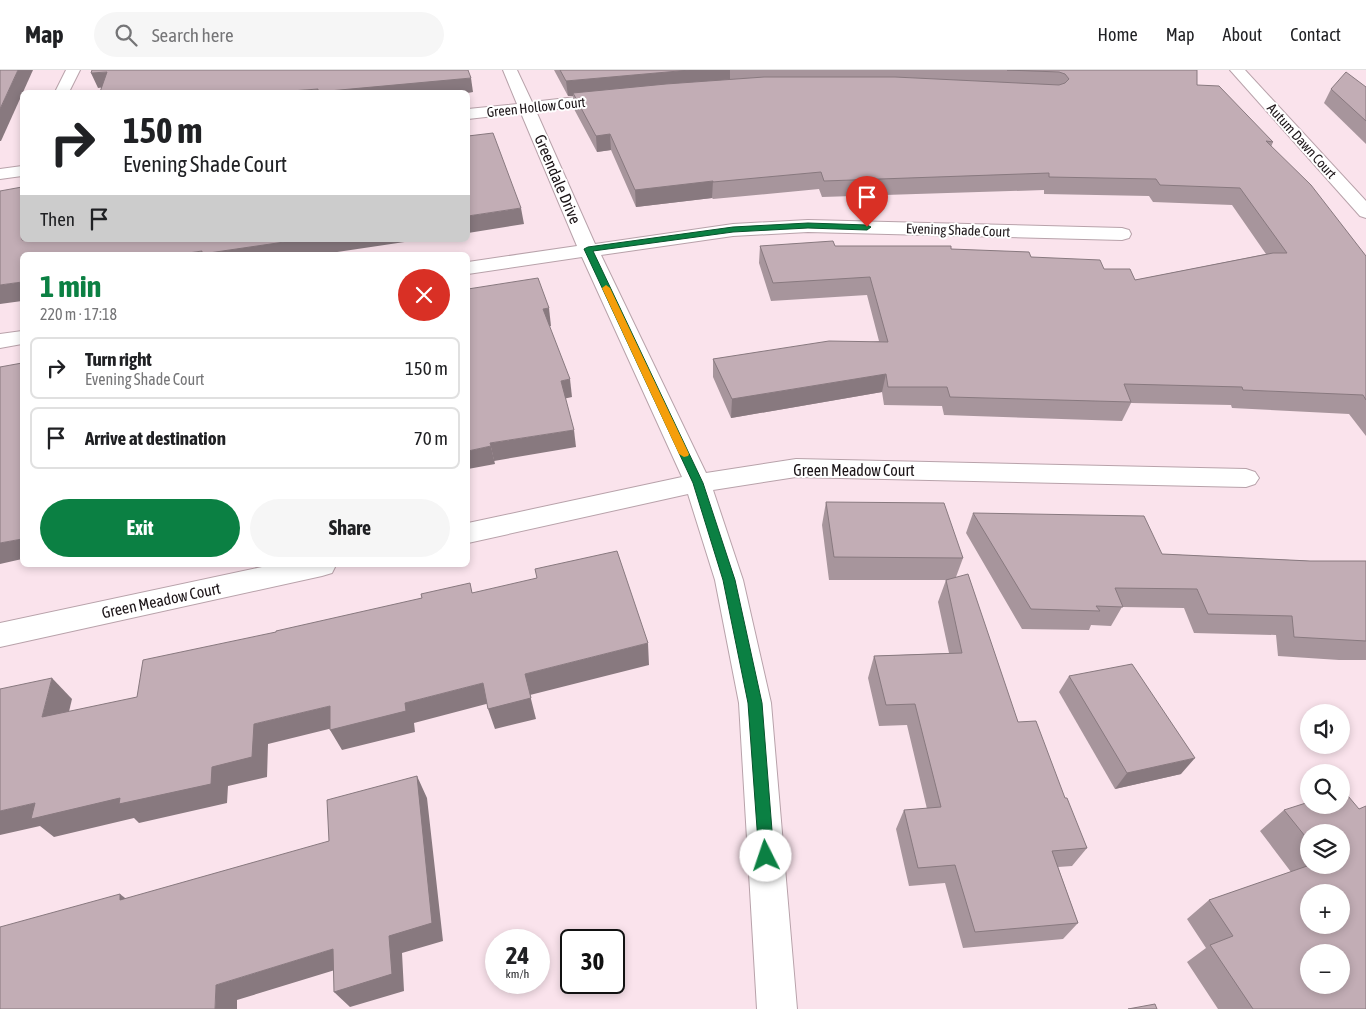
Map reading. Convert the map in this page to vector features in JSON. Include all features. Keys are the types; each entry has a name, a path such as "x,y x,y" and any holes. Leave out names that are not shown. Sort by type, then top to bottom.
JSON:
{"street":[{"path":"63,90 73,70"},
{"name":"Greendale Drive","path":"510,70 588,249 698,483 729,580 755,703 777,1009"},
{"name":"Autum Dawn Court","path":"1237,70 1366,212"},
{"name":"Green Hollow Court","path":"470,114 626,96"},
{"path":"0,174 20,171"},
{"name":"Evening Shade Court","path":"470,268 588,249 733,230 808,226 1122,234"},
{"path":"0,342 20,338"},
{"name":"Green Meadow Court","path":"470,533 698,483 796,468 1246,478"},
{"name":"Green Meadow Court","path":"0,635 313,567"}],"building":[{"path":"0,70 18,70 0,109"},
{"path":"92,70 468,70 471,78 340,90 101,90 107,72 91,73"},
{"path":"560,70 690,70 566,81"},
{"path":"1007,70 1197,70 1197,85 1219,86 1273,142 1266,141 1311,185 1366,256 1366,400 1363,395 1243,390 1242,387 1124,384 1131,402 950,397 947,387 888,387 886,374 732,399 713,359 829,341 888,342 870,277 773,283 760,246 833,241 835,246 951,246 951,249 1029,252 1031,257 1100,260 1104,269 1130,269 1135,280 1273,253 1287,253 1240,188 1160,185 1156,179 1049,177 1049,173 824,181 821,172 635,190 610,134 596,136 573,93 764,77 895,77 1059,85 1069,79 1065,74 1059,72"},
{"path":"1346,72 1366,87 1366,121 1331,89"},
{"path":"493,133 521,208 470,216 470,136"},
{"path":"20,187 20,242 284,242 216,252 20,252 20,282 0,285 0,191"},
{"path":"538,278 549,308 543,309 570,379 561,381 574,430 490,443 491,446 470,451 470,289"},
{"path":"20,363 20,539 0,543 0,367"},
{"path":"826,502 944,503 963,558 834,557"},
{"path":"973,513 1144,516 1162,554 1310,561 1366,561 1366,641 1294,637 1292,616 1208,614 1197,589 1115,588 1123,607 1096,606 1100,611 1031,609"},
{"path":"617,551 648,643 525,674 531,698 488,709 483,683 405,703 406,711 330,730 330,706 254,724 252,757 212,767 211,784 119,804 120,798 31,819 35,803 0,811 0,689 52,678 42,717 137,697 143,660 276,632 422,598 421,594 470,583 472,593 537,578 535,569"},
{"path":"968,574 1018,722 1036,721 1065,798 1067,798 1087,848 1052,851 1078,923 975,932 955,865 918,868 904,810 941,807 915,704 886,705 874,656 962,653 946,580"},
{"path":"1132,664 1195,758 1127,773 1069,676"},
{"path":"417,776 432,923 389,936 392,974 334,992 333,949 216,985 215,1009 0,1009 0,927 120,894 120,900 329,841 327,800"},
{"path":"1350,798 1359,809 1366,806 1366,1009 1253,1009 1210,945 1233,936 1209,900 1300,868 1300,874 1350,874 1350,824 1300,824 1300,830 1284,810 1300,805 1300,814 1350,814"},
{"path":"1155,1004 1157,1009 1128,1009"}],"slow traffic":[{"path":"606,288 684,454"}],"route":[{"path":"766,856 755,703 729,580 698,483 588,249 733,230 808,226 867,227"}]}
